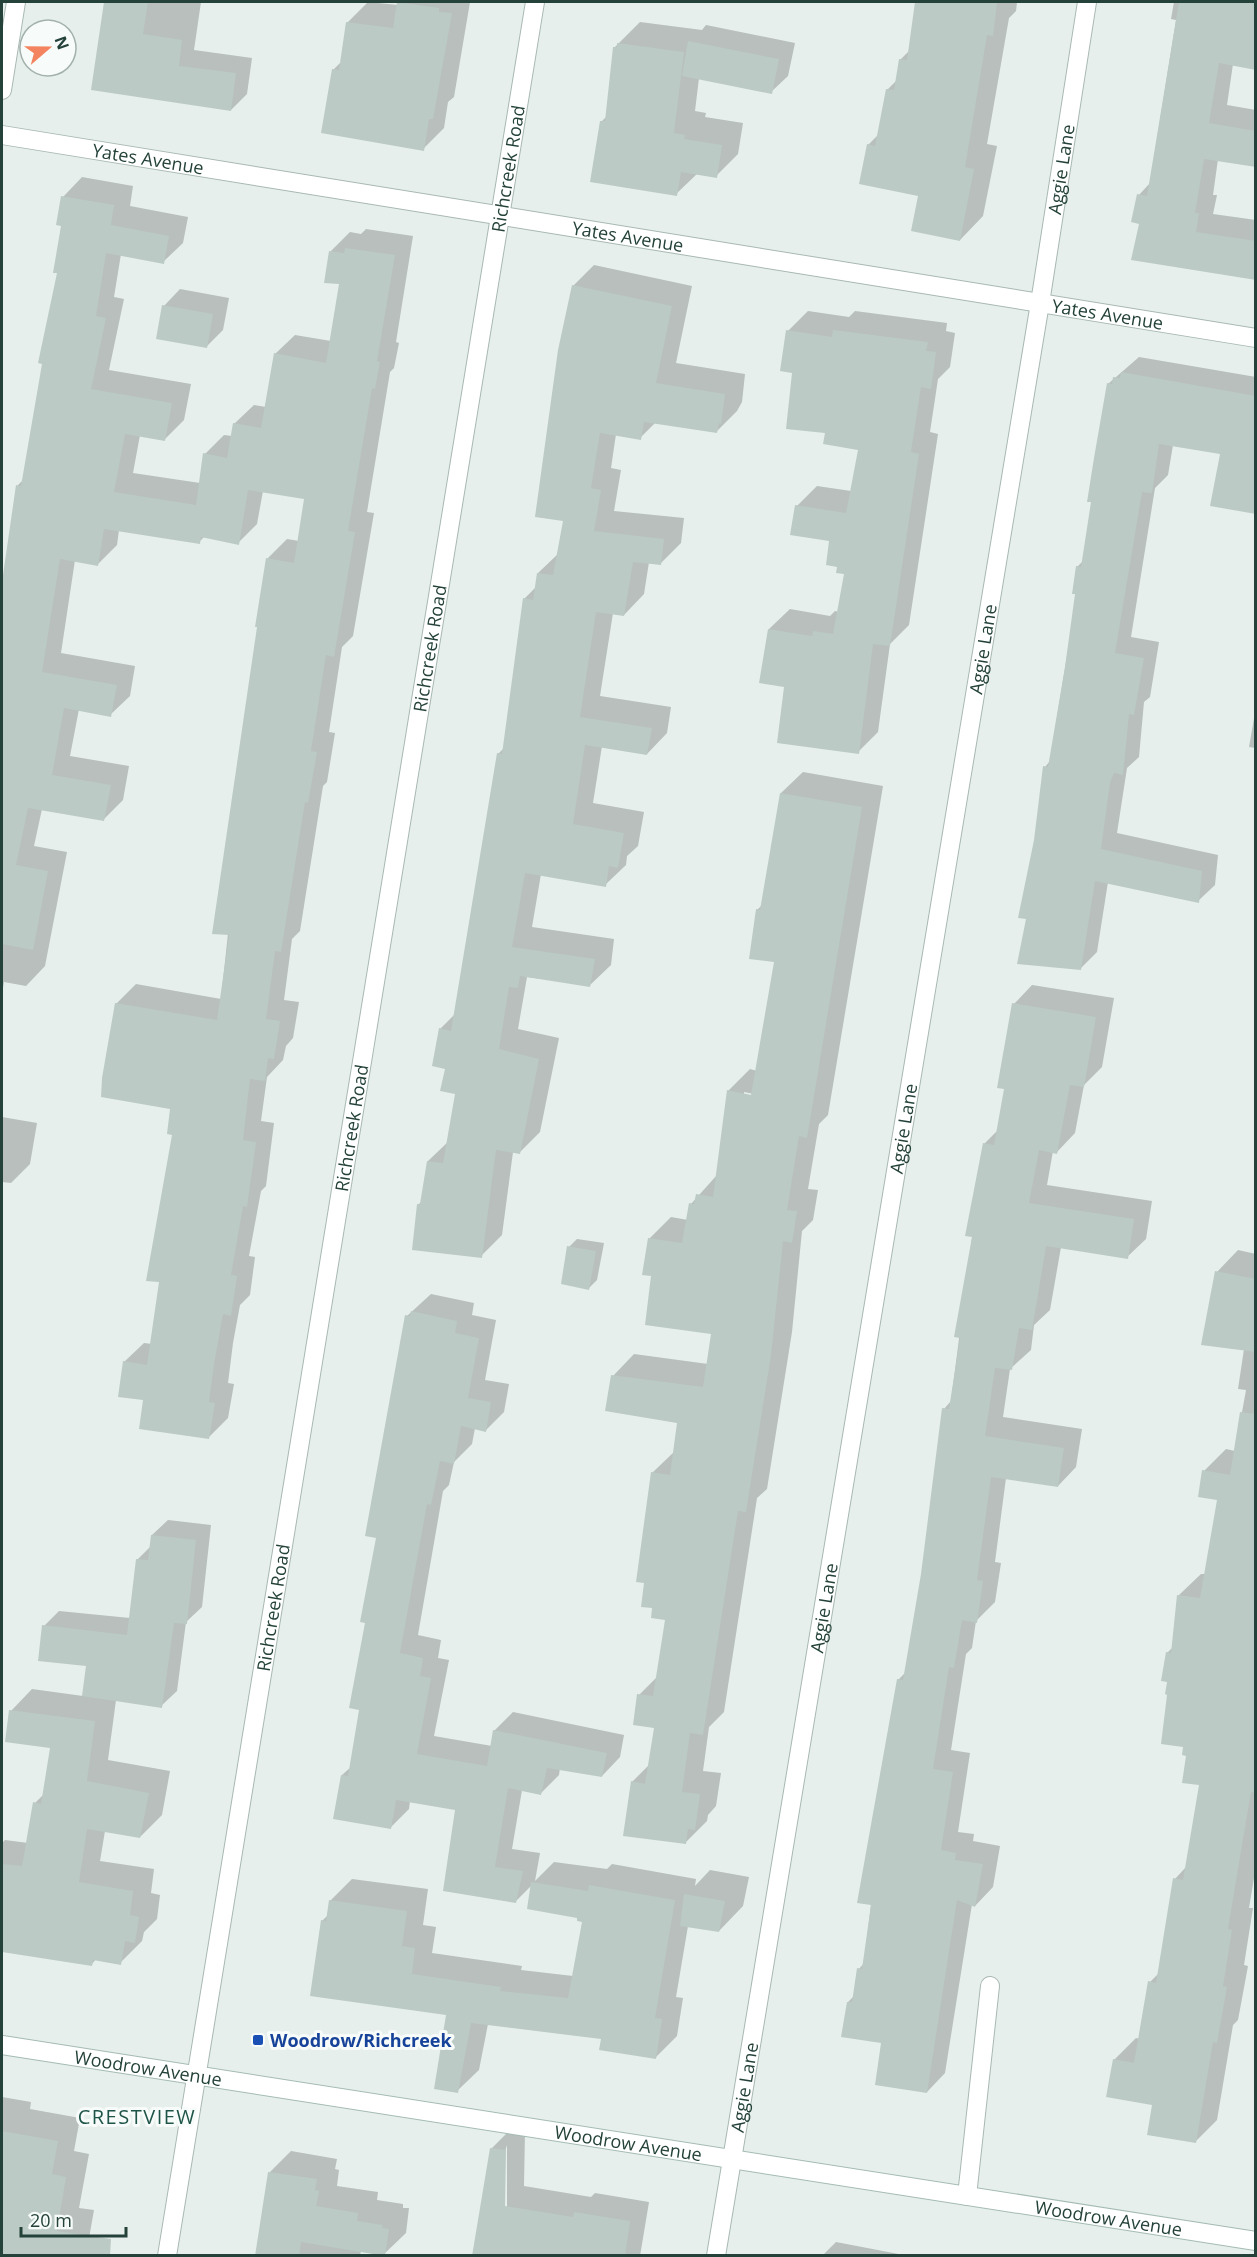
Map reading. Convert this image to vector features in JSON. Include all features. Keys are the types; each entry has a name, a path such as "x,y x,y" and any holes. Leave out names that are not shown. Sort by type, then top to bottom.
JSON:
{"street":[{"path":"2,90 16,2"},
{"name":"Richcreek Road","path":"167,2256 535,2"},
{"name":"Aggie Lane","path":"716,2256 1040,303 1087,2"},
{"name":"Yates Avenue","path":"2,135 1256,338"},
{"path":"967,2196 990,1986"},
{"name":"Woodrow Avenue","path":"2,2045 1256,2241"}],"building":[{"path":"104,2 148,2 143,34 182,40 179,66 236,73 231,111 91,90"},
{"path":"397,2 439,8 439,12 452,13 433,119 429,119 424,151 321,133 332,69 339,70 346,22 393,28"},
{"path":"915,2 997,2 993,36 987,35 965,167 974,169 960,241 911,231 918,196 859,184 867,144 875,146 886,89 894,90 899,59 907,60"},
{"path":"1179,2 1256,2 1256,70 1219,63 1209,123 1256,131 1256,167 1204,159 1195,213 1199,213 1196,232 1256,241 1256,280 1131,260 1139,224 1131,222 1137,194 1147,196"},
{"path":"688,41 779,59 772,94 682,76"},
{"path":"617,43 684,52 674,133 685,135 684,139 722,145 717,178 681,172 677,196 590,182 600,121 605,121 613,47 617,47"},
{"path":"61,196 114,205 111,225 169,236 164,264 106,253 96,316 106,318 91,389 172,403 165,441 125,434 114,492 196,505 203,453 227,458 233,423 261,428 274,353 326,363 339,284 324,283 329,251 344,253 345,248 395,255 377,361 380,362 375,389 372,388 348,531 355,532 334,657 326,655 311,751 317,752 308,803 305,802 281,952 275,951 266,1019 280,1021 274,1059 268,1058 265,1081 250,1079 243,1140 256,1142 247,1207 243,1206 231,1275 237,1276 231,1316 223,1314 214,1364 209,1402 215,1403 209,1439 139,1429 143,1400 118,1397 123,1361 147,1365 159,1282 146,1281 172,1135 167,1134 170,1109 101,1097 102,1078 115,1003 217,1020 229,935 212,934 266,558 294,563 304,499 248,490 239,545 201,537 200,544 104,529 98,566 60,559 42,672 117,685 111,717 64,708 52,775 111,785 104,821 28,808 16,865 48,871 39,919 33,950 2,944 2,582 16,485 21,486 42,364 38,363 57,273 53,273 61,226 56,225"},
{"path":"572,285 672,306 656,383 725,394 721,424 719,423 717,433 644,422 641,440 600,433 591,488 601,490 594,531 664,539 661,565 633,562 624,616 596,612 580,717 652,728 647,755 585,745 573,824 624,833 618,868 609,866 606,887 525,873 512,947 595,959 590,987 520,976 518,988 509,987 499,1049 539,1059 520,1154 496,1150 482,1258 412,1250 417,1204 420,1204 427,1161 443,1163 455,1094 440,1091 445,1069 432,1066 439,1028 451,1031 497,753 502,754 523,598 533,600 537,573 553,575 563,521 535,517 558,350"},
{"path":"162,305 213,314 207,348 156,339"},
{"path":"786,330 832,337 833,330 928,342 926,351 936,352 931,389 921,387 911,452 919,454 890,646 873,644 859,754 777,743 784,687 759,683 768,629 812,636 813,631 833,634 844,574 836,573 837,567 826,565 829,541 790,535 795,505 846,513 858,450 823,444 825,433 786,429 792,373 780,371"},
{"path":"1121,372 1256,396 1256,514 1210,506 1220,454 1159,444 1152,493 1142,492 1115,653 1144,658 1134,715 1129,714 1123,775 1114,773 1110,783 1101,849 1202,871 1199,903 1095,881 1081,970 1017,964 1026,919 1018,918 1034,840 1043,766 1048,767 1065,667 1075,594 1072,594 1076,566 1081,567 1091,502 1087,502 1107,383 1112,384 1113,377 1120,378"},
{"path":"780,793 862,807 807,1138 799,1136 787,1210 797,1211 792,1243 783,1241 771,1355 746,1512 738,1511 703,1735 690,1733 682,1792 700,1794 695,1830 688,1829 686,1844 623,1836 631,1781 645,1784 654,1728 633,1725 637,1694 653,1696 665,1620 651,1618 652,1608 641,1607 644,1583 636,1582 651,1472 670,1475 677,1423 605,1411 611,1375 703,1387 711,1334 645,1325 651,1276 642,1275 648,1238 682,1243 689,1203 694,1204 696,1194 713,1197 727,1090 751,1095 774,962 749,959 756,909 760,910"},
{"path":"1012,1003 1096,1017 1084,1087 1070,1085 1057,1154 1039,1150 1029,1203 1134,1219 1128,1259 1046,1246 1032,1330 1019,1328 1012,1370 995,1368 985,1436 1064,1448 1058,1487 991,1477 977,1580 983,1581 977,1623 962,1620 954,1668 949,1667 933,1769 953,1772 941,1850 956,1853 955,1860 983,1864 975,1907 957,1900 927,2093 875,2085 881,2043 841,2037 847,2002 852,2002 857,1968 862,1969 871,1905 857,1903 897,1679 903,1680 921,1574 942,1408 949,1409 960,1338 954,1337 972,1237 965,1236 983,1143 994,1145 1004,1089 997,1088"},
{"path":"567,1246 596,1251 589,1290 561,1284"},
{"path":"1215,1271 1256,1279 1256,1352 1201,1345"},
{"path":"411,1311 457,1321 455,1333 479,1338 468,1398 491,1402 486,1432 461,1426 454,1464 440,1461 431,1505 427,1504 400,1653 423,1658 420,1676 431,1678 417,1754 487,1766 493,1730 607,1753 602,1777 547,1768 541,1795 508,1788 495,1867 523,1871 516,1903 443,1891 455,1810 396,1800 391,1829 333,1819 341,1775 348,1776 359,1710 349,1708 365,1623 360,1622 376,1538 365,1536 405,1315 410,1316"},
{"path":"1240,1412 1256,1414 1256,1793 1251,1792 1228,1929 1232,1930 1223,1986 1227,1987 1217,2043 1213,2042 1196,2143 1147,2135 1152,2105 1106,2097 1113,2059 1134,2063 1148,1981 1156,1983 1173,1878 1183,1880 1199,1785 1182,1783 1186,1756 1182,1755 1183,1747 1161,1744 1167,1682 1161,1681 1166,1652 1171,1653 1177,1595 1200,1598 1217,1500 1198,1497 1202,1470 1230,1475"},
{"path":"151,1535 196,1540 187,1624 174,1623 162,1708 82,1696 86,1666 38,1661 42,1625 127,1635 136,1559 148,1560"},
{"path":"9,1710 95,1721 87,1781 149,1793 140,1838 87,1829 79,1882 133,1891 130,1915 139,1917 135,1943 125,1941 121,1965 93,1960 92,1966 2,1952 2,1864 22,1866 33,1802 41,1804 50,1748 5,1742"},
{"path":"531,1882 588,1891 589,1885 675,1900 655,2018 662,2019 656,2059 599,2050 601,2039 471,2023 458,2093 434,2089 446,2015 310,1996 321,1920 326,1921 329,1900 407,1911 402,1946 415,1948 412,1974 501,1987 500,1991 568,1998 582,1922 577,1921 577,1918 527,1909"},
{"path":"684,1894 725,1901 719,1932 680,1926"},
{"path":"2,2131 58,2141 52,2174 66,2177 57,2231 111,2239 110,2256 2,2256"},
{"path":"490,2148 506,2150 505,2206 573,2217 574,2212 630,2221 625,2256 472,2256"},
{"path":"268,2172 317,2179 315,2190 319,2191 316,2206 358,2213 357,2221 383,2225 382,2228 389,2229 385,2256 301,2242 299,2256 255,2256"}],"place":[{"name":"Woodrow/Richcreek","path":"258,2040"}],"district":[{"name":"CRESTVIEW","path":"137,2116"}]}
